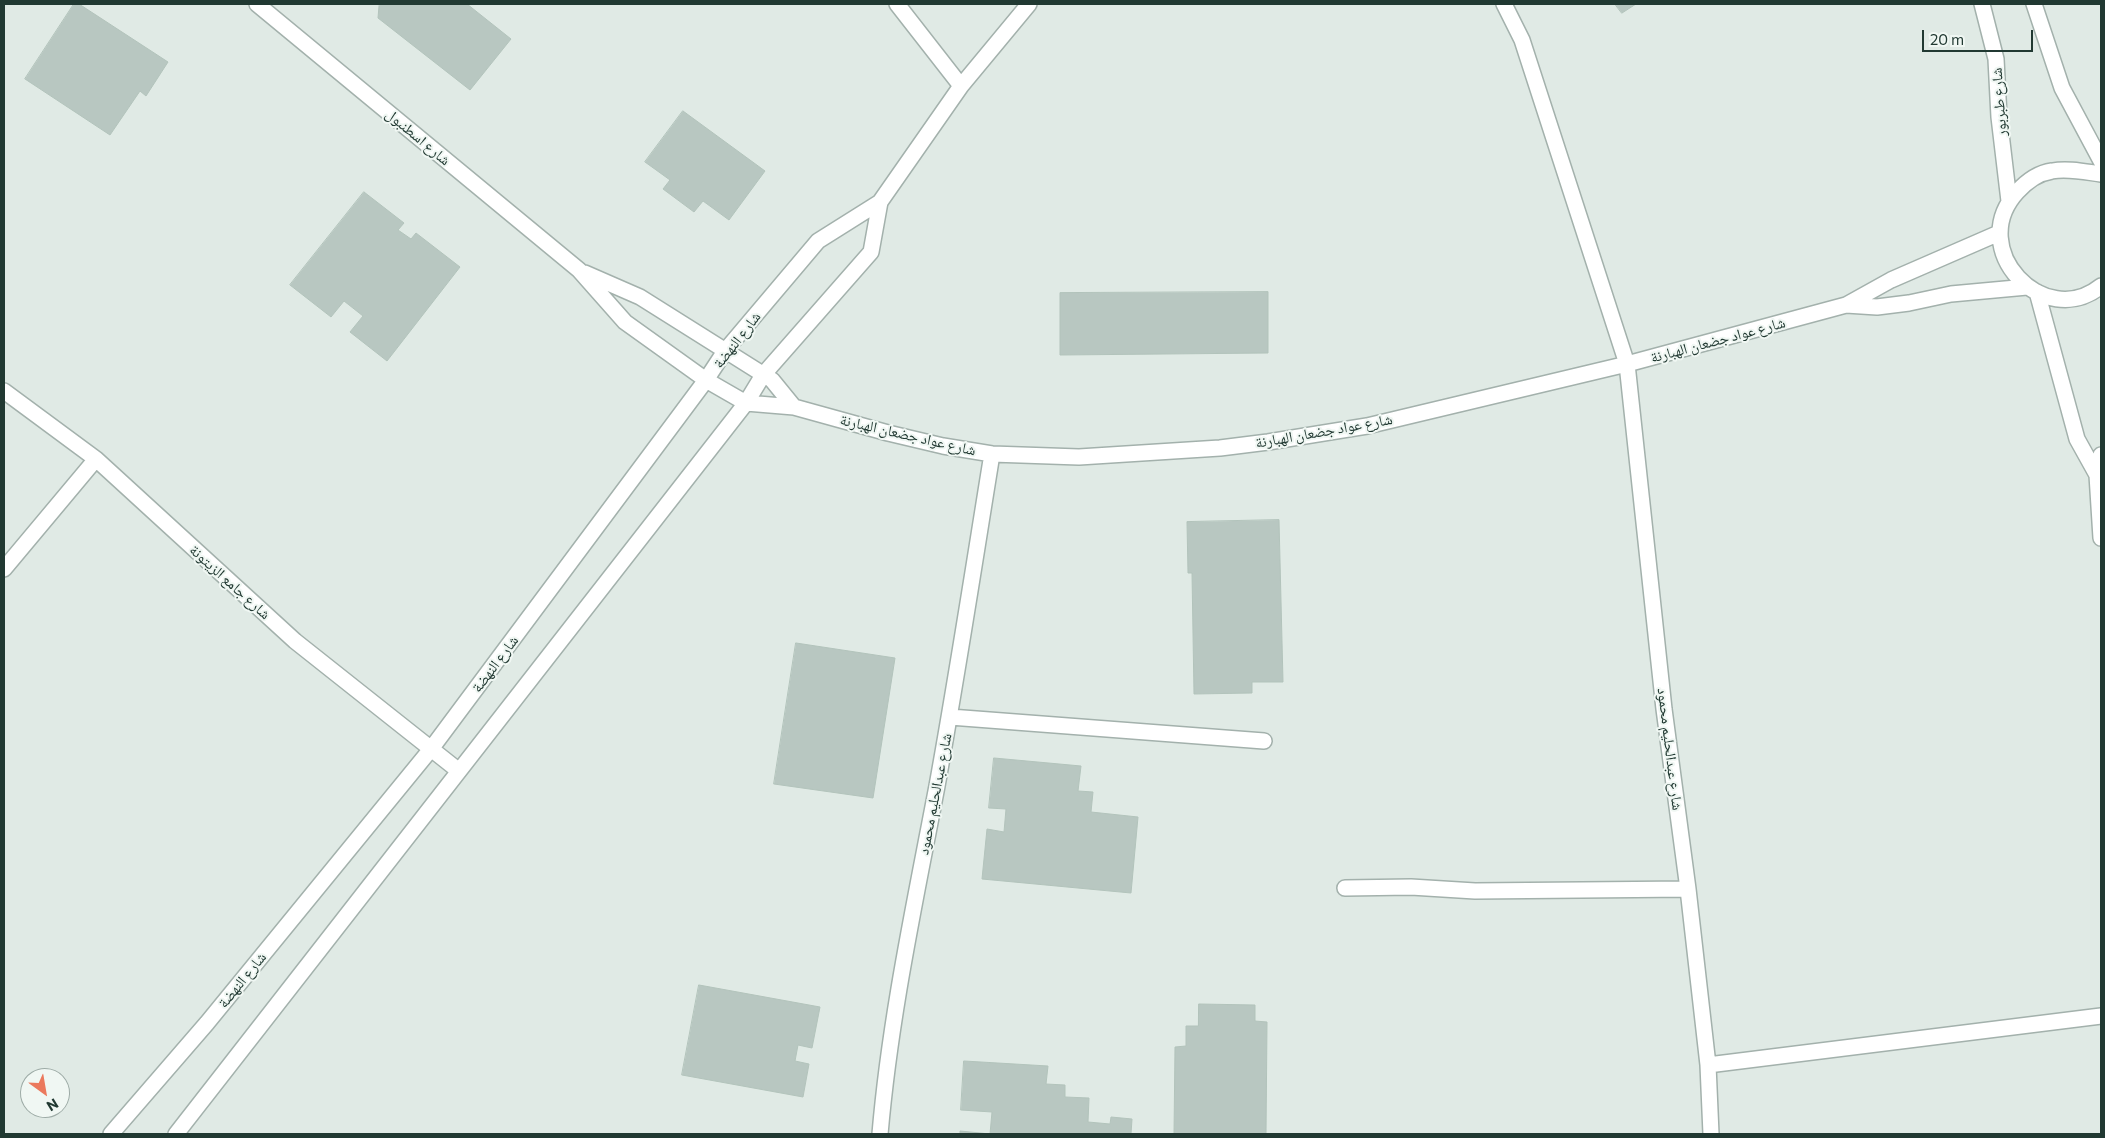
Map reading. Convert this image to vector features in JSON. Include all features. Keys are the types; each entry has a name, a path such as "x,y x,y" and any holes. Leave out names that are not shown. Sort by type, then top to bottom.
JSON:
{"street":[{"name":"شارع اسطنبول","path":"257,4 579,270 625,322 706,380"},
{"path":"897,4 961,86"},
{"name":"شارع النهضة","path":"111,1134 207,1023 431,750 725,352 818,240 880,202 961,86 1029,4"},
{"name":"شارع عبدالحليم محمود","path":"1504,4 1522,40 1627,364 1664,710 1688,889 1708,1065 1711,1134"},
{"name":"شارع طبربور","path":"1982,4 1996,59 1999,117 2009,201"},
{"path":"2034,4 2062,88 2101,161"},
{"path":"2097,475 2077,439 2032,289 2015,276 2006,263 2001,249 2000,233 2002,216 2009,201 2027,181 2051,171 2077,171 2101,174"},
{"name":"شارع النهضة","path":"176,1134 746,403 763,376 871,252 880,202"},
{"name":"شارع عواد جضعان الهبارنة","path":"706,380 746,403 794,407 888,433 943,446 992,454 1080,457 1220,448 1367,426 1627,364 1846,306 1891,280 2000,233"},
{"name":"شارع اسطنبول","path":"579,270 640,297 725,352"},
{"name":"شارع عواد جضعان الهبارنة","path":"1846,306 1877,307 1909,303 1951,294 2032,289 2052,297 2068,298 2084,295 2101,286"},
{"path":"725,352 772,380 794,407"},
{"name":"شارع جامع الزيتونة","path":"4,391 96,460 295,641 459,771"},
{"name":"شارع عبدالحليم محمود","path":"880,1134 884,1083 896,1007 950,717 992,454"},
{"path":"2101,455 2097,475 2101,538"},
{"path":"4,569 96,460"},
{"path":"950,717 1264,742"},
{"path":"1345,888 1411,887 1475,891 1688,889"},
{"path":"1708,1065 2101,1016"}],"building":[{"path":"74,4 79,4 168,62 146,96 140,91 110,135 25,79"},
{"path":"381,4 467,4 511,39 470,90 378,18 379,6"},
{"path":"1615,4 1636,4 1622,13"},
{"path":"683,111 765,171 729,220 703,201 694,212 663,189 670,180 645,162"},
{"path":"364,192 404,223 398,230 411,239 416,233 460,267 387,361 350,332 363,316 344,301 331,317 290,285"},
{"path":"1268,292 1268,353 1060,355 1060,293"},
{"path":"1279,520 1283,682 1252,682 1252,693 1194,694 1192,573 1188,573 1187,522"},
{"path":"796,643 895,658 873,798 774,784"},
{"path":"994,758 1081,766 1078,791 1093,792 1091,812 1138,817 1131,893 982,879 987,829 1004,832 1006,809 989,808"},
{"path":"699,985 820,1007 812,1048 798,1045 795,1061 809,1064 803,1097 682,1075"},
{"path":"1199,1004 1255,1005 1255,1021 1267,1022 1266,1134 1174,1134 1175,1047 1186,1046 1186,1026 1198,1026"},
{"path":"964,1061 1048,1066 1046,1084 1065,1085 1065,1097 1089,1098 1088,1122 1110,1124 1111,1117 1132,1119 1131,1134 990,1134 992,1112 961,1110"},
{"path":"960,1131 990,1134 960,1134"}]}
